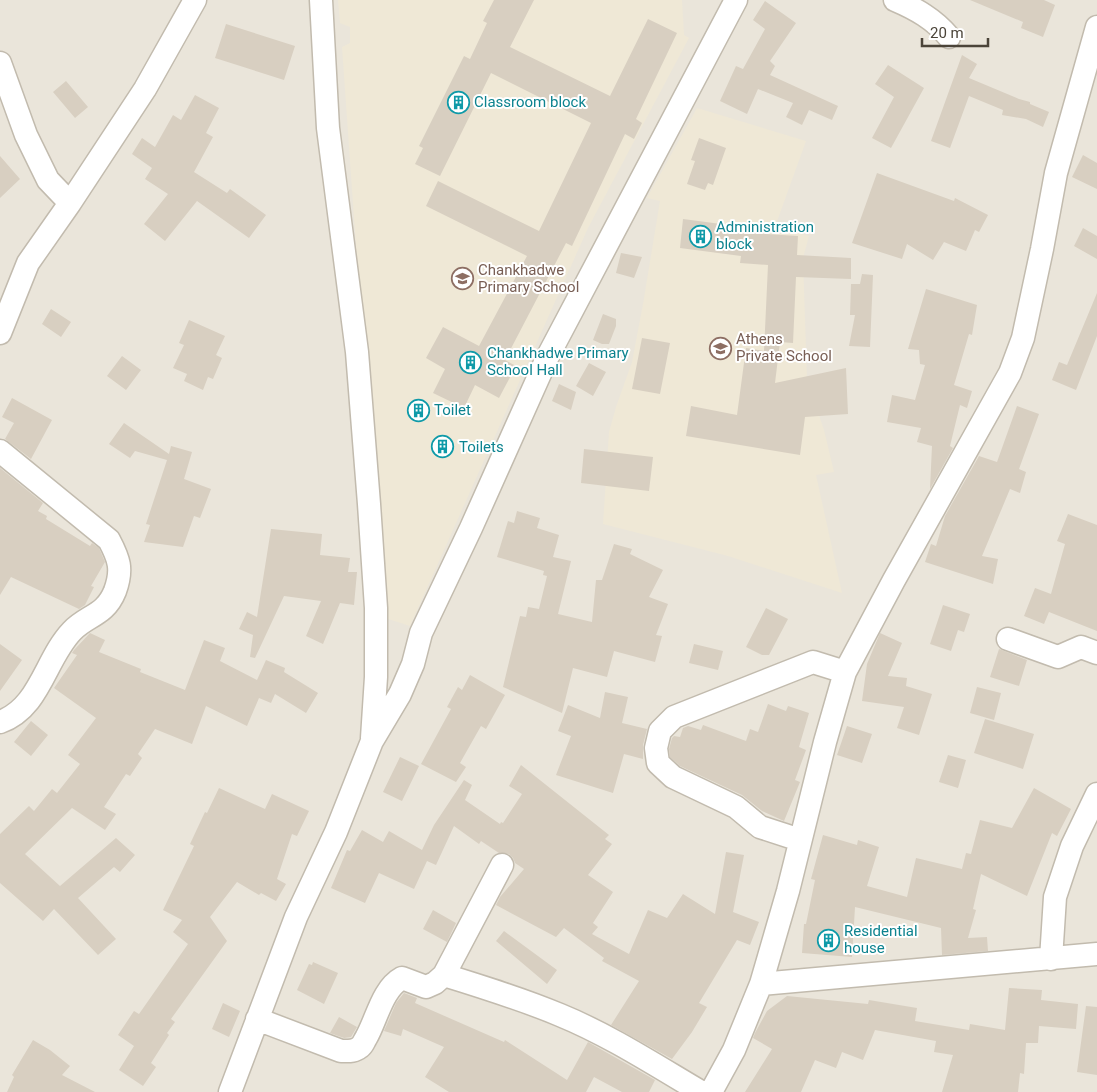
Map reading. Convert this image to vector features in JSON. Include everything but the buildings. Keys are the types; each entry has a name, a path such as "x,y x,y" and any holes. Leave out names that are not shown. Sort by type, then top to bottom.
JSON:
{"street":[{"path":"0,333 28,263 145,89 195,0"},
{"path":"321,0 328,128 357,352 370,504 376,608 376,677 372,741"},
{"path":"230,1092 296,917 336,832 372,741 400,694 413,664 421,633 471,528 548,356 736,0"},
{"path":"895,0 920,11 940,26 949,37"},
{"path":"711,1092 734,1050 761,984 776,937 825,742 845,672 894,580 1010,373 1023,338 1056,173 1097,28"},
{"path":"0,63 26,135 48,180 70,203"},
{"path":"0,450 109,540 118,556 119,573 115,591 106,607 76,626 64,638 28,702 12,718 0,722"},
{"path":"1008,639 1058,658 1081,648 1097,653"},
{"path":"800,840 760,827 736,807 673,777 658,763 656,748 660,731 674,717 813,662 845,672"},
{"path":"1051,959 1056,897 1072,846 1097,794"},
{"path":"258,1020 341,1051 352,1052 361,1046 384,1000 396,982 402,978 426,987 435,983 444,975 502,865"},
{"path":"761,984 1097,954"},
{"path":"444,975 503,994 561,1016 633,1051 701,1092"}],"shaded area":[{"path":"0,0 1097,0 1097,1092 0,1092"},
{"name":"Chankhadwe Primary School","path":"338,0 682,0 684,35 689,38 588,228 410,626 382,617 342,47 350,43 350,27 340,23"},
{"name":"Athens Private School","path":"697,108 806,141 775,227 809,236 803,258 807,380 824,430 834,472 816,475 842,593 728,556 603,524 609,432 632,362 660,201 647,198"}],"place":[{"name":"Classroom block","path":"458,102"},
{"name":"Administration block","path":"700,236"},
{"name":"Chankhadwe Primary School","path":"462,279"},
{"name":"Athens Private School","path":"720,348"},
{"name":"Chankhadwe Primary School Hall","path":"471,362"},
{"name":"Toilet","path":"418,410"},
{"name":"Toilets","path":"443,447"},
{"name":"Residential house","path":"828,940"}]}
